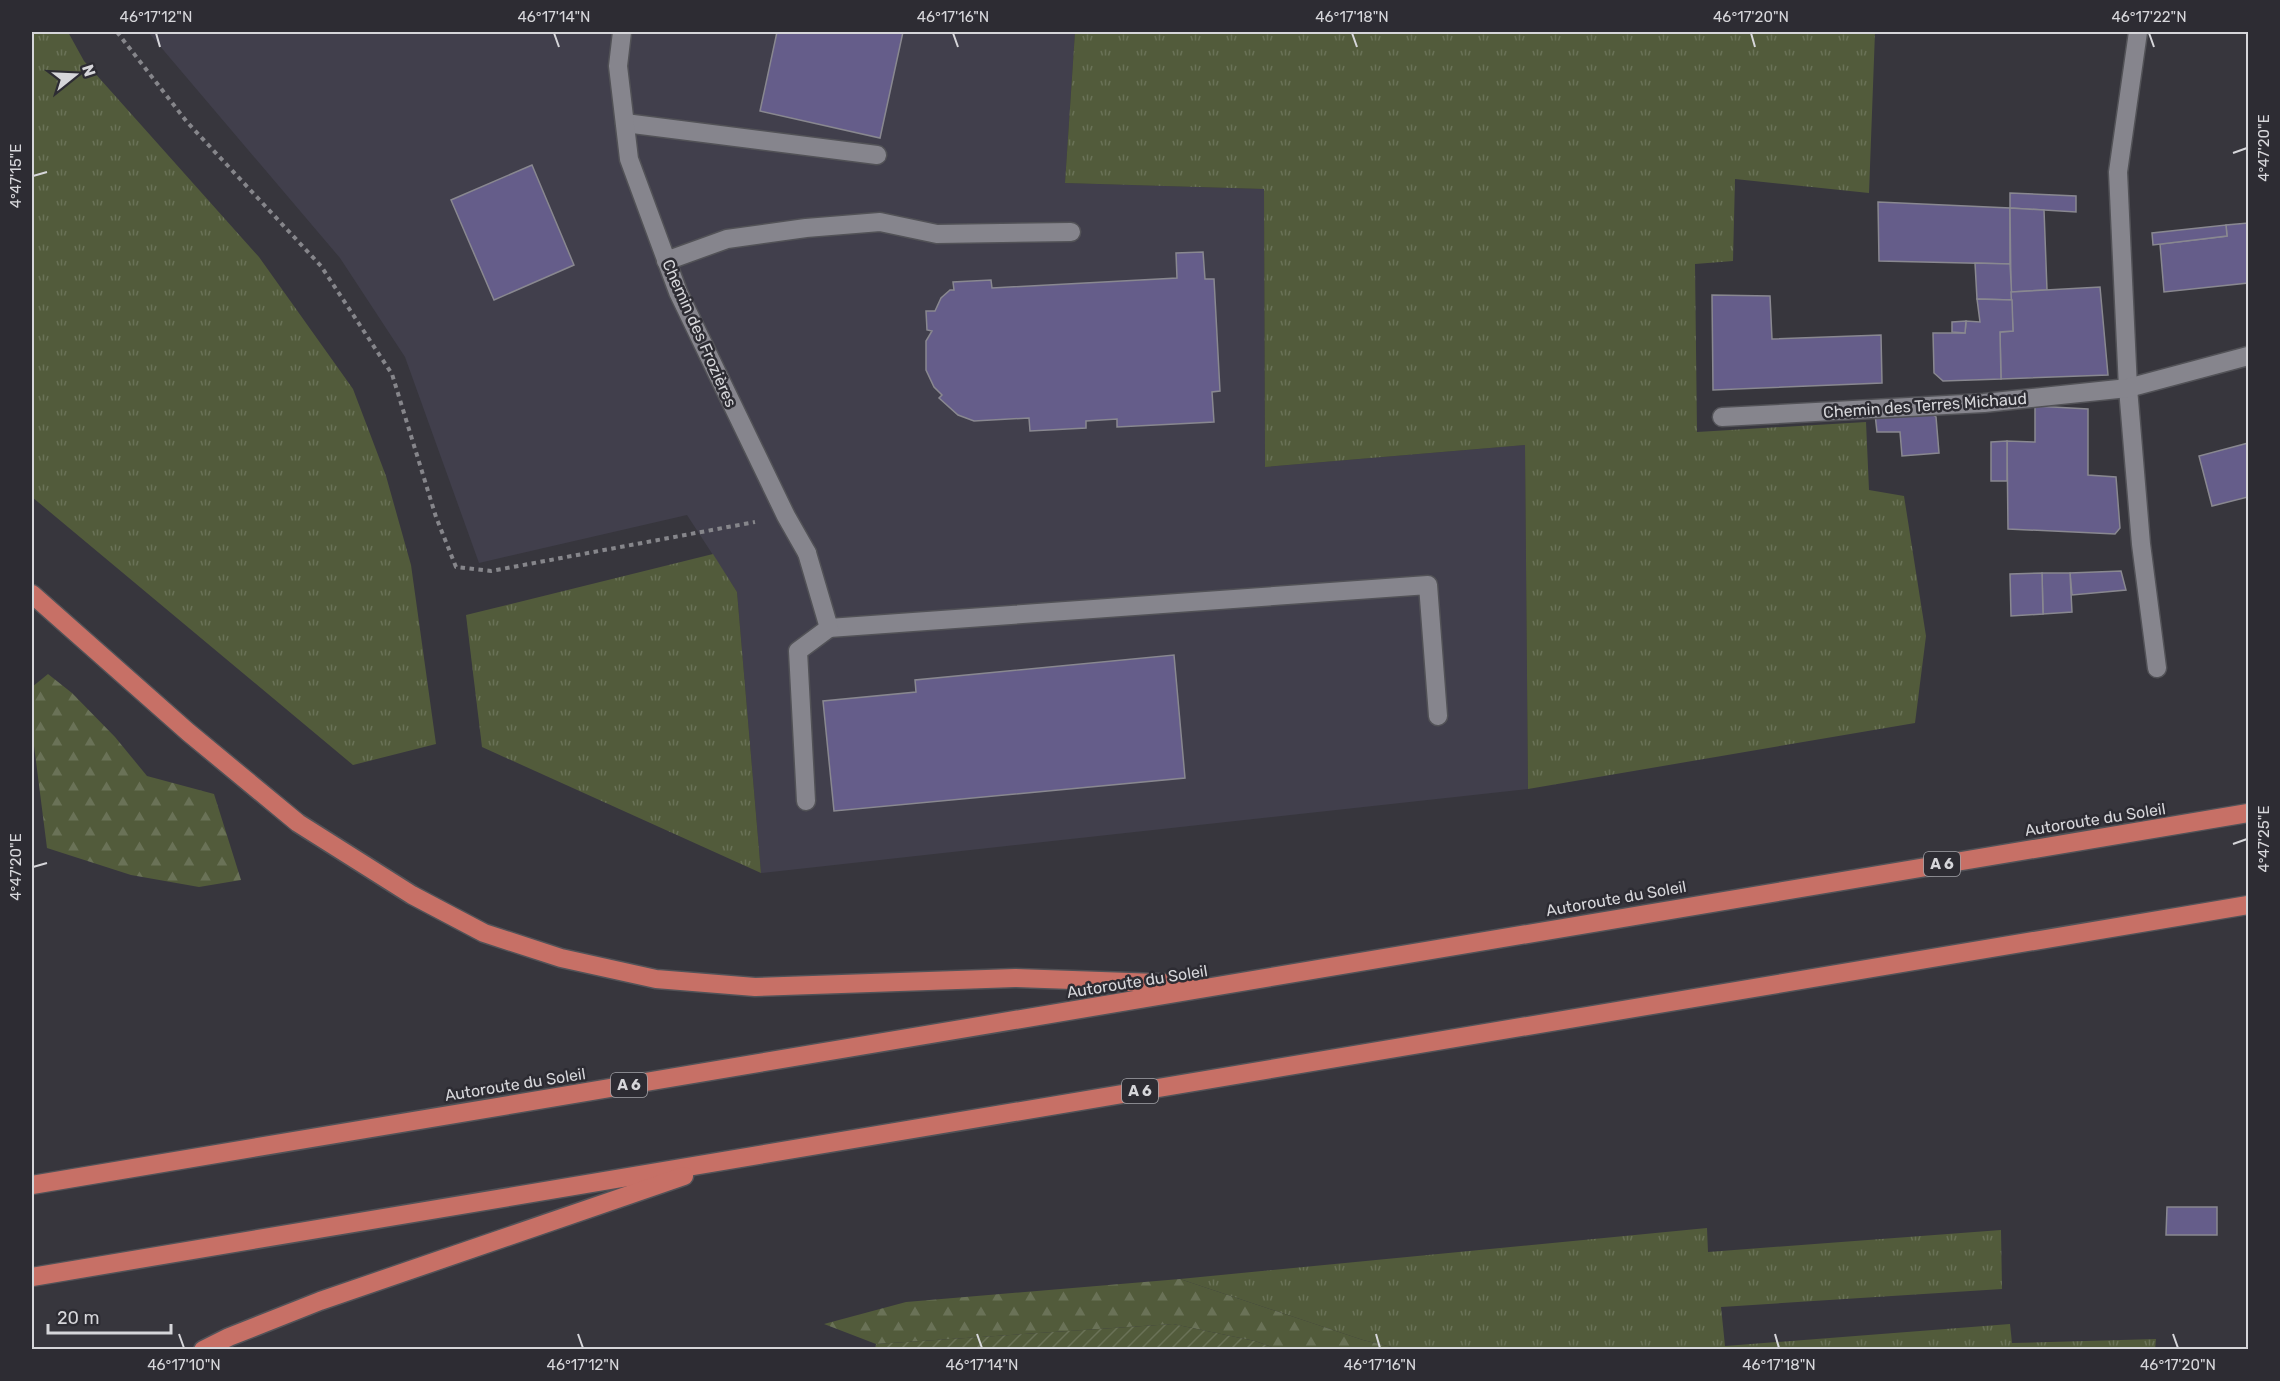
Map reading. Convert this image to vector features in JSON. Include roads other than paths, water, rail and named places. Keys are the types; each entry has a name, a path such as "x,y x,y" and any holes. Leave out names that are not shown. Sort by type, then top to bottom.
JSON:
{"highway":[{"path":"32,594 188,732 298,822 412,895 495,937 561,958 656,979 755,987 1015,978 1227,986"},
{"name":"Autoroute du Soleil","path":"32,1185 2248,813"},
{"name":"A 6","path":"32,1276 2248,905"},
{"path":"203,1350 229,1337 320,1301 735,1158"}],"street":[{"name":"Chemin des Frozières","path":"622,32 618,66 629,159 678,292 786,516 807,553 830,628"},
{"path":"2138,32 2118,172 2128,388 2141,544 2157,668"},
{"path":"625,123 877,155"},
{"path":"666,261 727,239 806,228 880,222 937,234 1071,232"},
{"name":"Chemin des Terres Michaud","path":"1722,417 1984,403 2128,388 2248,356"},
{"path":"806,801 798,651 830,628 1428,585 1438,716"}]}
